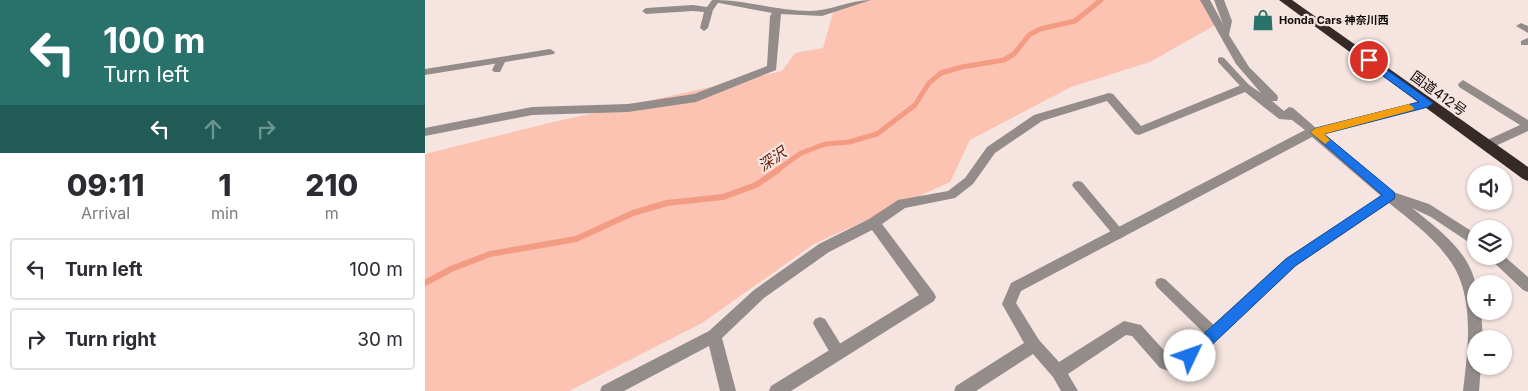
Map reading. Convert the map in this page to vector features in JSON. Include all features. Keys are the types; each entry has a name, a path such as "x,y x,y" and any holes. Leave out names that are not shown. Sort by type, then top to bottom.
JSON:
{"highway":[{"name":"国道412号","path":"1285,0 1528,175"}],"street":[{"path":"718,0 779,10 821,13 866,0"},
{"path":"1205,0 1249,76 1294,116 1316,132 1436,234 1454,256 1465,276 1472,299 1475,351 1471,391"},
{"path":"1219,0 1229,23 1229,28 1224,35"},
{"path":"425,132 533,111 629,108 696,98 772,68 775,16 779,10"},
{"path":"425,72 499,65 550,52"},
{"path":"1463,84 1528,125"},
{"path":"608,391 714,336 759,294 824,248 874,223 902,204 951,195 969,182 991,150 1038,118 1109,97 1139,131 1246,87 1283,116 1294,116"},
{"path":"1070,391 1058,372 1034,345 1009,304 1016,287 1303,135 1428,103"},
{"path":"1487,145 1528,125"},
{"path":"1058,372 1124,328 1136,330 1165,363 1178,367 1291,262 1390,196 1409,199 1432,210 1467,235"},
{"path":"777,391 929,297 874,223"},
{"path":"1504,265 1528,286"},
{"path":"714,336 728,391"},
{"path":"962,391 1034,345"}],"lane":[{"path":"703,28 709,10 718,0"},
{"path":"646,11 693,8 709,10"},
{"path":"1221,60 1246,87"},
{"path":"1078,185 1119,234"},
{"path":"1161,283 1215,334"},
{"path":"820,323 838,352"}],"shaded area":[{"path":"870,0 1209,0 1217,24 1150,62 1071,87 970,140 950,182 814,244 702,323 569,391 425,391 425,154 545,124 782,71 795,53 823,48 834,9"}],"waterway":[{"name":"深沢","path":"776,171 801,153 825,144 849,142 877,134 915,105 929,83 941,73 962,67 1004,60 1014,54 1029,35 1040,29 1075,21 1101,0"},
{"name":"深沢","path":"425,283 451,269 490,254 576,239 633,213 667,203 723,197 756,185 778,170"}],"slow traffic":[{"path":"1325,140 1316,132 1409,108"}],"place":[{"name":"Honda Cars 神奈川西","path":"1263,20"}],"route":[{"path":"1190,356 1291,262 1390,196 1316,132 1428,103 1369,60"}]}
